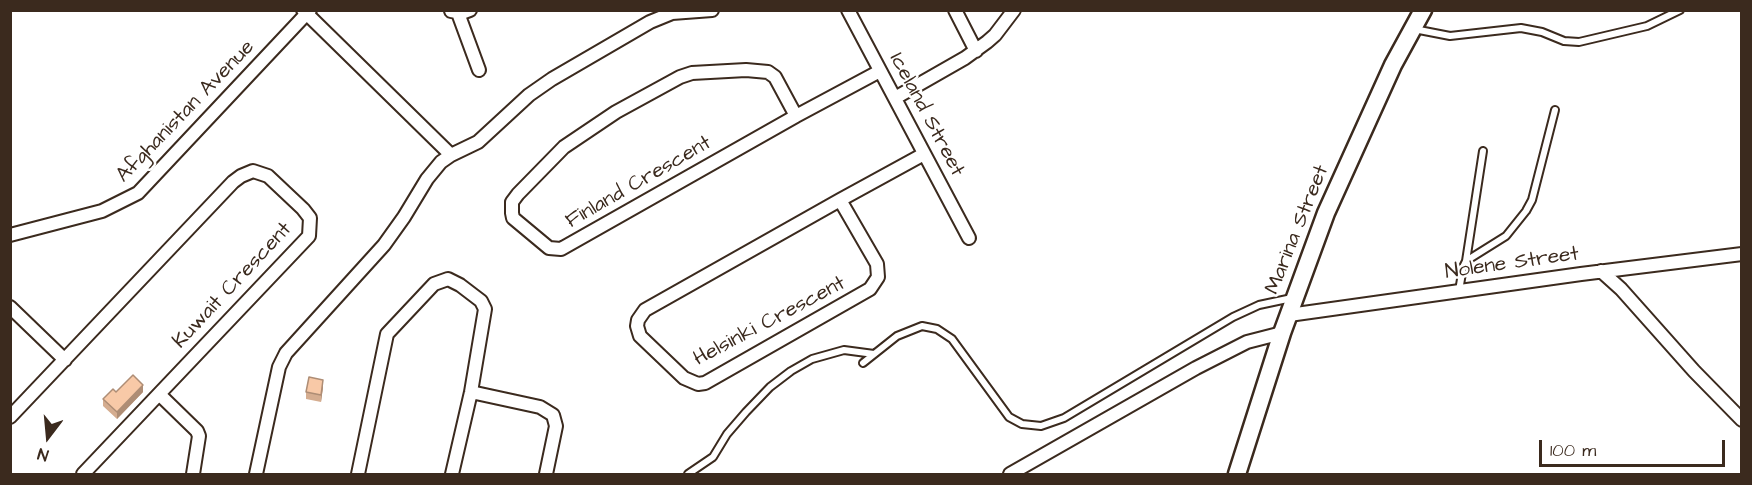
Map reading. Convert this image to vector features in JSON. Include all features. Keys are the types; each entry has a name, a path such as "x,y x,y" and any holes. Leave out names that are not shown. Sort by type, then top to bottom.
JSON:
{"main road":[{"name":"Marina Street","path":"1237,474 1282,333 1326,213 1393,65 1423,10"}],"street":[{"path":"256,474 279,367 286,353 384,245 427,178 441,162 478,142 528,95 650,22 672,12 712,10"},
{"name":"Iceland Street","path":"848,10 969,238"},
{"path":"955,10 976,51"},
{"path":"895,98 976,51 995,35 1014,10"},
{"path":"459,11 479,70"},
{"path":"307,12 451,155"},
{"name":"Afghanistan Avenue","path":"10,235 102,211 138,193 307,12"},
{"name":"Finland Crescent","path":"795,116 775,77 768,72 746,70 692,73 680,77 616,112 564,147 512,202 513,218 549,248 561,249 795,116 880,71"},
{"name":"Helsinki Crescent","path":"840,200 877,264 878,277 870,289 705,383 698,384 684,378 640,336 638,320 645,310 840,200 924,154"},
{"name":"Kuwait Crescent","path":"10,417 233,182 246,172 259,172 268,176 310,218 309,236 83,474"},
{"name":"Nolene Street","path":"1289,315 1600,271 1742,254"},
{"path":"1600,271 1621,289 1694,371 1742,420"},
{"path":"358,474 387,334 434,284 448,279 460,285 481,302 485,309 471,392 452,474"},
{"path":"10,307 65,360"},
{"path":"1010,474 1196,368 1247,342 1282,333"},
{"path":"471,392 540,406 553,415 556,426 546,474"},
{"path":"159,394 197,431 199,436 193,474"}],"lane":[{"path":"1413,29 1450,36 1521,28 1542,32 1564,41 1579,42 1647,26 1680,10"},
{"path":"1466,261 1506,236 1526,212 1534,192 1555,110"},
{"path":"1459,291 1466,261 1483,151"},
{"path":"863,363 897,336 915,328 937,329 952,339 968,358 1009,417 1022,424 1041,426 1064,418 1233,317 1259,305 1295,297"},
{"path":"688,474 713,457 727,434 746,412 770,387 791,371 812,359 844,350 874,354"}],"building":[{"path":"133,375 143,385 117,412 103,399 113,389 116,392"},
{"path":"309,377 323,380 321,395 306,392"}]}
